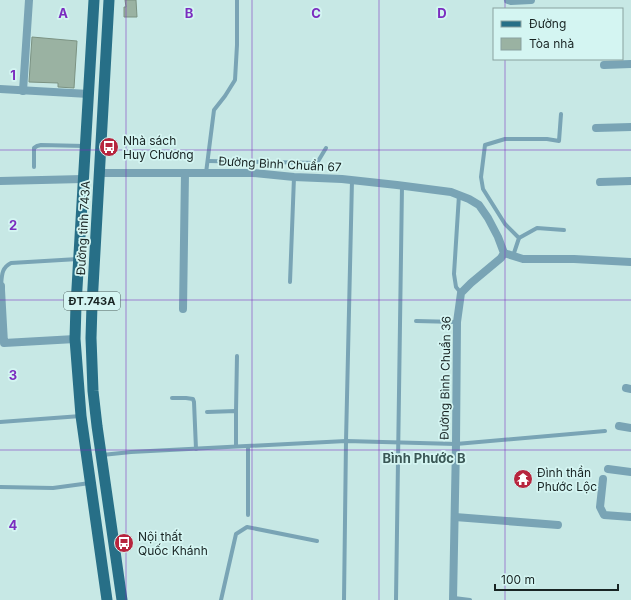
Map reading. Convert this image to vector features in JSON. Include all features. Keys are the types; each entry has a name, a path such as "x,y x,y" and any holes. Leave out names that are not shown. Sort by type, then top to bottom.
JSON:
{"main road":[{"name":"Đường tỉnh 743A","path":"94,0 75,339 81,416 107,600"},
{"name":"Đường tỉnh 743A","path":"109,0 91,338 93,391 97,426 122,600"}],"street":[{"path":"23,91 29,0"},
{"path":"508,0 531,0"},
{"path":"604,66 631,64"},
{"path":"0,89 89,94"},
{"path":"596,128 631,127"},
{"name":"Đường Bình Chuẩn 67","path":"99,173 253,173 352,180 451,192 458,195"},
{"path":"183,309 184,173"},
{"path":"0,181 84,179"},
{"path":"600,182 631,181"},
{"path":"458,195 479,205 498,237 504,253"},
{"path":"504,253 523,259 574,259 631,262"},
{"path":"461,293 501,258 504,253"},
{"path":"0,286 2,343 75,339"},
{"name":"Đường Bình Chuẩn 36","path":"454,599 457,322 461,293"},
{"path":"620,426 631,428"},
{"path":"608,469 631,472"},
{"path":"603,479 600,507 604,515 631,517"},
{"path":"455,517 558,525"}],"lane":[{"path":"206,173 214,110 235,80 237,0"},
{"path":"519,238 504,224 483,189 481,177 485,145 505,139 547,139 559,141 562,114"},
{"path":"34,167 34,148 37,146 86,146"},
{"path":"208,161 317,163 326,148"},
{"path":"290,282 294,177"},
{"path":"344,600 352,180"},
{"path":"396,600 402,186"},
{"path":"458,195 454,274 456,287 461,293"},
{"path":"513,256 519,238 537,228 564,230"},
{"path":"0,286 4,269 6,265 11,263 79,259"},
{"path":"416,321 457,322"},
{"path":"236,446 237,356"},
{"path":"172,398 192,399 194,402 196,448"},
{"path":"207,412 236,411"},
{"path":"0,422 81,416"},
{"path":"102,455 196,448 346,441 456,444 605,431"},
{"path":"248,446 248,515"},
{"path":"0,487 53,488 90,482"},
{"path":"221,600 236,534 247,527 317,542"},
{"path":"454,599 470,600"}],"building":[{"path":"125,0 136,0 137,17 124,17 124,7 126,7"},
{"path":"32,37 77,41 74,88 58,87 58,83 29,82"}],"place":[{"name":"Nhà sách Huy Chương","path":"109,147"},
{"name":"Đình thần Phước Lộc","path":"523,479"},
{"name":"Nội thất Quốc Khánh","path":"124,543"}],"district":[{"name":"Bình Phước B","path":"424,458"}]}
